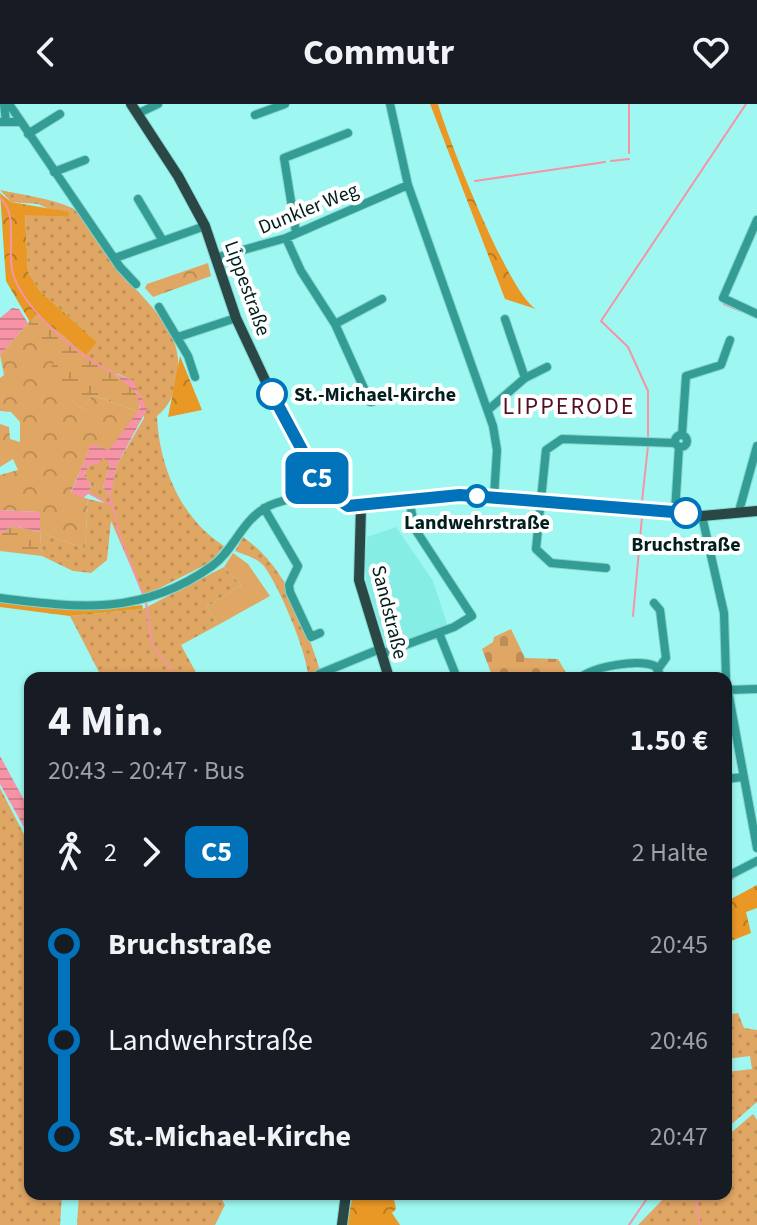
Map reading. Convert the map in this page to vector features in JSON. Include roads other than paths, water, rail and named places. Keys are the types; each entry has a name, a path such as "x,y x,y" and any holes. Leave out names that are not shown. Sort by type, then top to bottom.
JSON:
{"main road":[{"name":"Lippestraße","path":"134,109 178,176 205,226 218,257 236,318 323,489"},
{"path":"323,489 338,502 361,507 451,495 702,516 757,511"},
{"name":"Sandstraße","path":"361,507 359,580 387,672"},
{"path":"342,1225 345,1200"}],"street":[{"path":"6,104 3,122 20,122"},
{"path":"6,104 136,284"},
{"path":"134,109 158,104"},
{"path":"255,115 285,104"},
{"path":"390,104 408,185 488,410 497,450 494,497"},
{"path":"28,134 60,114"},
{"path":"296,232 284,158 348,133"},
{"path":"54,172 85,160"},
{"name":"Dunkler Weg","path":"218,257 286,238 408,185"},
{"path":"138,199 163,241"},
{"path":"757,220 723,298 757,314"},
{"path":"115,258 205,226"},
{"path":"286,238 301,271 335,324 367,395"},
{"path":"335,324 382,299"},
{"path":"159,307 178,337 195,377"},
{"path":"178,337 236,318"},
{"path":"505,319 525,378"},
{"path":"606,568 551,563 539,555 535,539 544,456 557,440 677,445 687,442 682,435 686,376 721,365 730,340"},
{"path":"488,410 525,378 547,367"},
{"path":"675,512 677,445"},
{"path":"739,511 757,446"},
{"path":"0,598 97,607 141,601 210,567 264,508 323,489"},
{"path":"325,672 470,620 471,612 415,529 409,499"},
{"path":"264,508 298,566 289,585 290,592 311,637 320,633"},
{"path":"702,516 724,613 726,672"},
{"path":"654,603 660,610 666,658 661,672"},
{"path":"439,633 455,672"},
{"path":"587,672 641,663 657,672"},
{"path":"732,690 757,689"},
{"path":"732,717 757,848"},
{"path":"732,778 743,777"},
{"path":"732,874 757,861"}],"waterway":[{"path":"629,104 629,153"},
{"path":"648,436 648,391 628,347 601,321 746,104"},
{"path":"611,161 629,159"},
{"path":"475,181 605,162"},
{"path":"0,198 9,214 12,268 21,291 42,318 70,345 112,372"},
{"path":"724,304 741,311"},
{"path":"642,501 648,446"},
{"path":"89,493 111,505"},
{"path":"110,496 120,536 144,597"},
{"path":"633,616 642,517"},
{"path":"146,603 152,644 173,672"},
{"path":"732,879 743,872"},
{"path":"629,1225 646,1200"},
{"path":"696,1200 700,1225"}],"place":[{"name":"St.-Michael-Kirche","path":"272,394"},
{"name":"Landwehrstraße","path":"477,496"},
{"name":"Bruchstraße","path":"686,513"}],"district":[{"name":"LIPPERODE","path":"569,406"}]}
